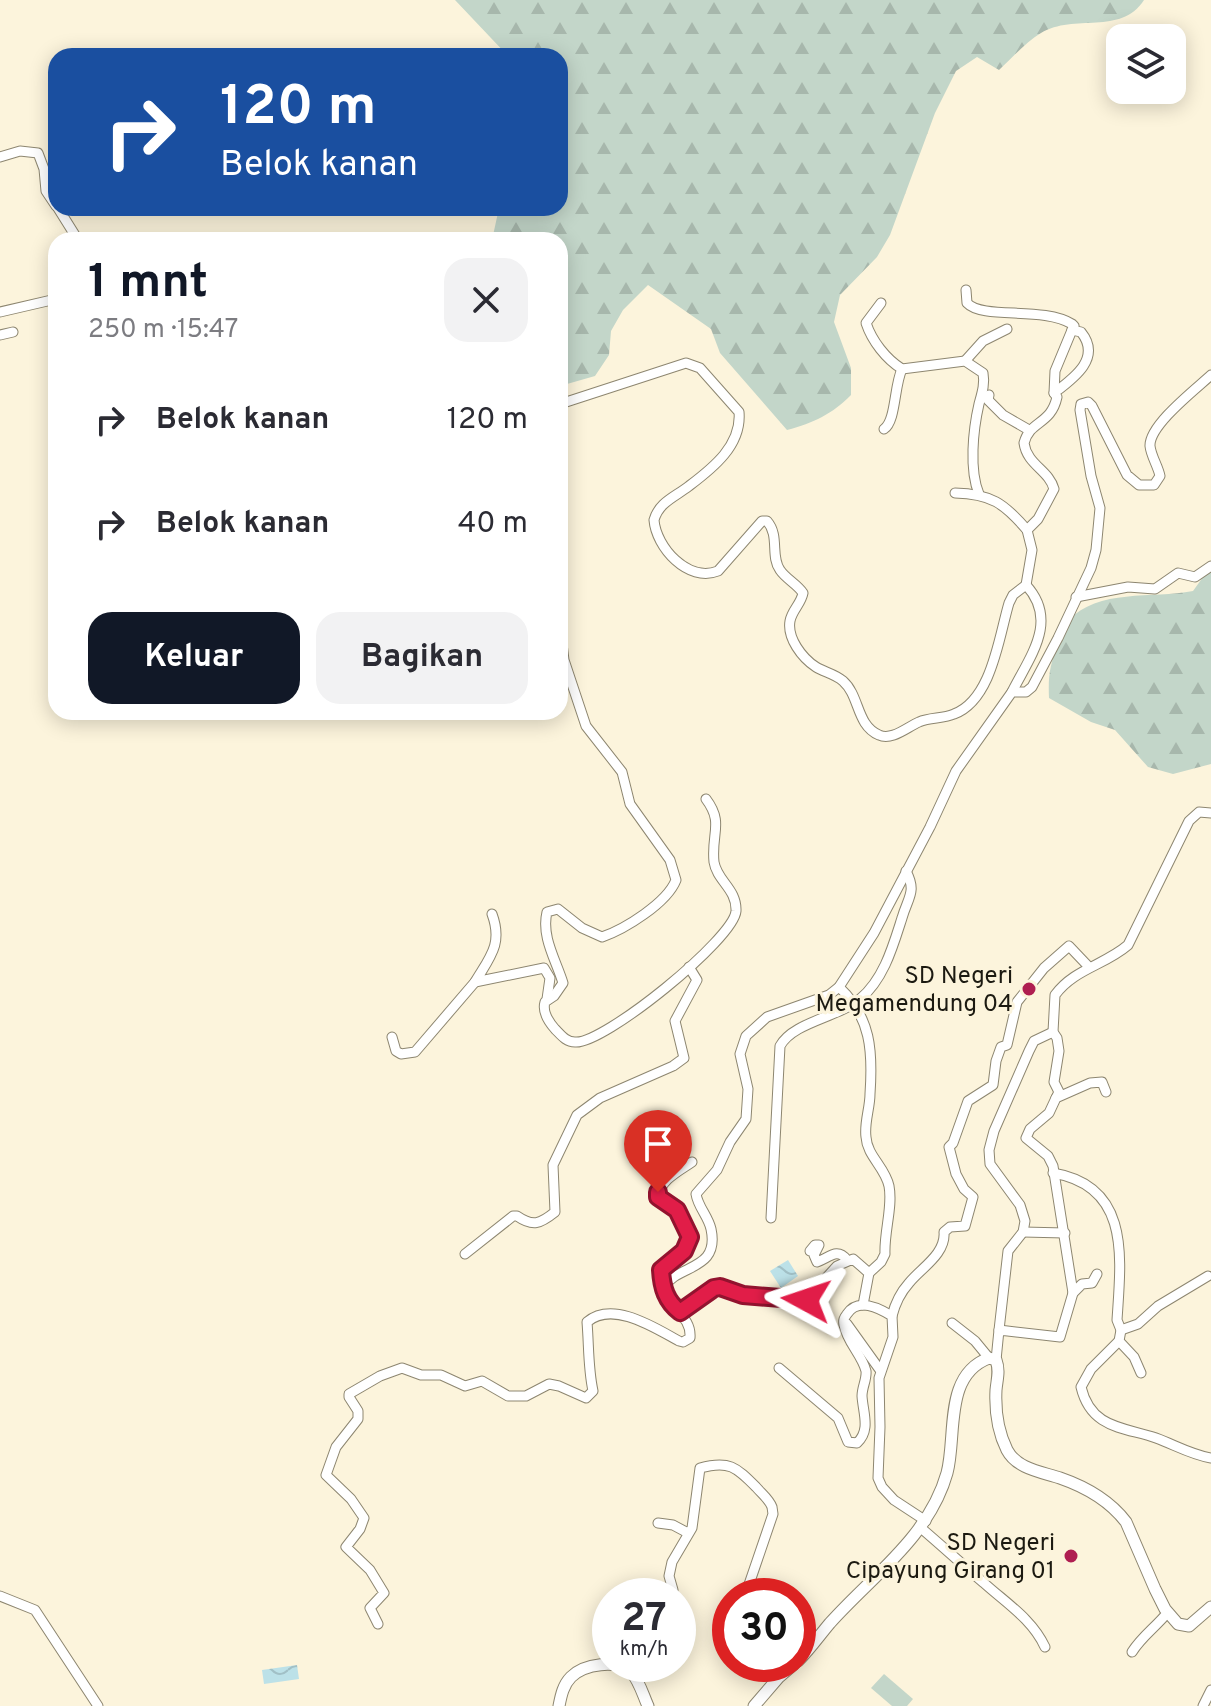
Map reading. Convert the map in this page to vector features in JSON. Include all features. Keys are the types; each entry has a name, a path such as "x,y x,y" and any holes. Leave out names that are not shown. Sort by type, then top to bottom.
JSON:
{"street":[{"path":"0,157 20,151 38,153 48,194"},
{"path":"966,290 967,303 976,311 1050,314 1074,326 1055,371 1054,393 1057,397 1049,417 1029,430 1024,443 1033,464 1051,479 1054,489 1038,519 1027,530"},
{"path":"0,312 48,301"},
{"path":"881,303 867,318 868,329 884,354 902,369 965,361 983,341 1007,329"},
{"path":"1054,393 1075,377 1087,361 1089,344 1081,332 1072,330"},
{"path":"0,335 13,332"},
{"path":"965,361 983,373 984,379 972,470 979,494"},
{"path":"568,401 686,363 700,368 739,412 738,433 726,453 712,467 661,505 654,520 658,538 664,548 685,566 711,574 718,571 762,521 767,521 773,528 778,567 803,593 790,619 794,642 814,666 844,682 865,725 881,736 889,736 928,718 954,715 971,704 995,660 1009,603 1026,585 1032,550 1027,530 1004,505 979,494 955,493"},
{"path":"884,429 892,420 895,384 902,369"},
{"path":"1012,692 1026,692 1032,687 1094,559 1100,508 1091,476 1081,404 1086,402 1092,406 1127,475 1139,485 1154,485 1160,476 1151,450 1152,434 1160,422 1211,375"},
{"path":"989,395 988,400 998,410 1029,430"},
{"path":"1076,597 1128,587 1155,589 1178,573 1195,577 1211,566"},
{"path":"664,1287 674,1276 697,1267 710,1252 711,1229 696,1194 717,1170 730,1142 746,1119 748,1089 740,1054 746,1036 767,1017 829,995 839,987 874,933 956,771 1012,692 1038,640 1042,624 1039,603 1026,585"},
{"path":"547,999 554,996 563,983 547,941 547,912 558,909 582,928 602,937 656,905 669,893 676,880 670,860 630,804 619,766 586,726 568,672"},
{"path":"475,982 544,968 550,978 544,1012 563,1037 577,1043 595,1038 615,1026 689,967 733,923 736,911 732,890 715,868 712,845 717,824 716,812 706,799"},
{"path":"999,1330 1060,1337 1073,1293 1050,1159 1026,1138 1030,1129 1049,1113 1059,1092 1054,1082 1059,1051 1053,1032 1055,995 1072,977 1111,958 1128,945 1189,821 1199,812 1211,813"},
{"path":"771,1218 780,1046 790,1034 855,1003 868,991 893,949 913,888 906,871"},
{"path":"392,1037 396,1051 401,1054 415,1052 475,982 497,940 492,914"},
{"path":"1045,1647 1011,1603 995,1593 882,1487 878,1478 880,1370 893,1337 892,1316 900,1294 931,1260 945,1240 944,1232 950,1227 965,1226 973,1197 964,1189 956,1174 949,1147 968,1101 993,1085 996,1061 1001,1047 1007,1045 1017,1002 1044,968 1069,946 1089,967"},
{"path":"465,1254 513,1216 529,1224 540,1223 555,1212 553,1165 580,1111 600,1098 673,1066 684,1058 675,1021 697,980 689,967"},
{"path":"839,987 855,1003 871,1052 866,1138 871,1155 885,1175 890,1190 885,1254 869,1273 863,1305"},
{"path":"816,1638 923,1524 947,1474 954,1440 956,1393 974,1368 992,1359 999,1330 1008,1251 1023,1232 1024,1213 990,1164 989,1150 994,1131 1034,1041 1053,1032"},
{"path":"1056,1098 1090,1083 1102,1082 1106,1092"},
{"path":"378,1624 370,1608 384,1593 370,1570 346,1547 360,1529 364,1518 326,1473 336,1447 358,1419 350,1392 402,1368 416,1374 441,1375 465,1386 482,1381 508,1396 526,1396 549,1384 586,1398 593,1391 587,1366 590,1341 587,1322 603,1313 612,1314 643,1322 683,1342 690,1338 691,1332 680,1312 670,1304 661,1275 663,1266 684,1251 690,1237 677,1210 658,1197 658,1192 663,1183 692,1162"},
{"path":"1053,1173 1071,1176 1088,1184 1101,1194 1112,1212 1118,1233 1117,1320 1120,1335 1141,1373"},
{"path":"1023,1232 1065,1233"},
{"path":"810,1251 818,1244 814,1258 817,1262 836,1253 843,1254 847,1260"},
{"path":"680,1312 720,1287 743,1295 806,1300 837,1266 847,1260 858,1262 869,1273"},
{"path":"1073,1293 1082,1284 1092,1283 1097,1274"},
{"path":"1208,1276 1158,1306 1120,1335 1091,1369 1081,1387 1091,1409 1120,1430 1153,1437 1211,1458"},
{"path":"779,1368 838,1418 848,1442 857,1443 862,1438 866,1423 862,1397 866,1372 844,1327 844,1319 851,1309 863,1305 892,1316"},
{"path":"844,1319 880,1370"},
{"path":"952,1323 975,1341 999,1369 996,1411 1008,1453 1015,1462 1099,1496 1118,1512 1126,1522 1155,1589 1178,1624 1189,1626 1211,1607"},
{"path":"670,1578 672,1562 694,1519 700,1468 714,1464 728,1465 741,1472 770,1502 773,1514 751,1578"},
{"path":"658,1523 673,1525 688,1533"},
{"path":"0,1596 35,1610 98,1706"},
{"path":"1132,1652 1140,1639 1157,1626 1168,1612"},
{"path":"559,1706 563,1689 572,1676 592,1668"},
{"path":"636,1682 648,1706"},
{"path":"754,1706 776,1682"},
{"path":"1203,1706 1211,1690"}],"green space":[{"path":"455,0 1144,0 1123,18 1068,24 1041,33 999,70 977,57 956,71 935,113 890,235 877,257 840,295 834,322 851,368 851,395 822,417 787,430 720,353 711,329 648,285 623,310 611,331 609,355 595,376 568,384 568,232 494,232 497,216 568,216 568,48 500,48"},
{"path":"1211,566 1211,764 1173,774 1148,767 1115,730 1091,722 1049,698 1050,670 1065,626 1080,611 1110,599 1193,591"},
{"path":"884,1674 913,1699 907,1706 892,1706 871,1688"}],"water":[{"path":"788,1260 798,1276 781,1288 770,1271"},
{"path":"297,1665 299,1679 264,1684 262,1670"}],"place":[{"name":"SD Negeri Megamendung 04","path":"1029,989"},
{"name":"SD Negeri Cipayung Girang 01","path":"1071,1556"}],"route":[{"path":"658,1192 658,1197 677,1210 690,1237 684,1251 661,1270 665,1294 670,1304 680,1312 720,1287 743,1295 806,1300"}]}
